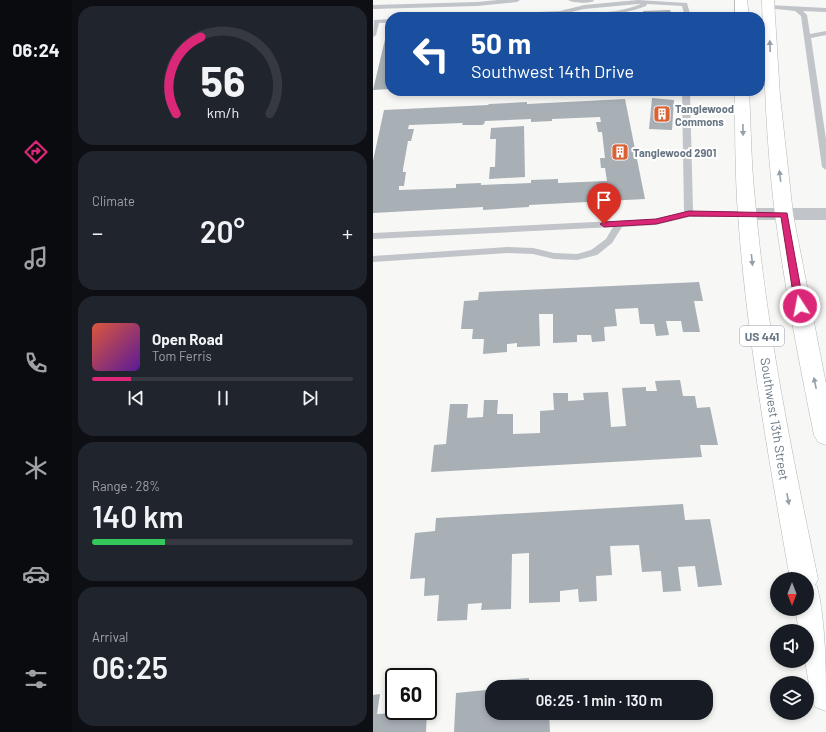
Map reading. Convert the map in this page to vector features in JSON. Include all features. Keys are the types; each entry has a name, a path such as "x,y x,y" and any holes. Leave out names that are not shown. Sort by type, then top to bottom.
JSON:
{"main road":[{"path":"741,0 742,12"},
{"name":"US 441","path":"768,3 772,96 784,214 810,362 826,435"},
{"name":"Southwest 13th Street","path":"742,96 747,214 765,361 783,472 803,572"},
{"path":"811,616 826,696"}],"street":[{"path":"747,214 826,214"}],"lane":[{"path":"373,7 461,0"},
{"path":"436,2 477,4 517,0"},
{"path":"571,0 611,0"},
{"path":"623,12 650,3 685,4 687,12"},
{"path":"768,3 797,9 826,10"},
{"path":"797,9 804,15 808,36 826,167"},
{"path":"373,35 376,21 385,21"},
{"path":"808,36 826,33"},
{"path":"686,96 689,214"},
{"path":"373,236 656,222 689,214 747,214"},
{"path":"373,259 509,250 533,251 554,256 577,257 594,253 609,241 619,224"}],"building":[{"path":"670,10 671,12 643,12"},
{"path":"385,39 385,89 373,90"},
{"name":"Tanglewood Commons","path":"652,98 674,100 672,130 649,129"},
{"name":"Tanglewood 2901","path":"625,99 645,199 529,205 529,207 483,210 483,207 373,213 373,161 384,110 527,102 527,104","holes":["600,117 601,122 596,122 598,132 602,132 605,158 600,158 601,168 605,168 607,181 558,183 558,179 531,180 531,183 481,185 481,183 456,184 456,188 399,190 399,186 404,186 406,172 403,172 403,169 408,141 411,141 414,129 408,129 409,125 463,123 462,125 482,125 485,121 531,119 531,122 552,121 552,119"]},
{"path":"524,126 525,177 489,179 490,167 495,167 496,139 490,139 491,128"},
{"path":"699,282 703,301 694,301 700,332 683,332 681,321 666,321 669,335 656,336 654,324 640,324 638,308 615,309 617,326 604,327 605,341 592,342 591,335 577,335 577,342 553,343 553,314 539,314 540,346 517,347 517,343 507,344 507,352 483,354 484,339 472,339 473,329 461,329 464,301 478,300 479,292"},
{"path":"680,380 683,396 695,396 697,408 710,407 718,445 700,445 702,457 431,472 434,445 446,444 450,404 468,404 467,418 483,417 484,400 498,400 497,414 513,414 513,434 540,433 540,411 554,410 553,393 568,393 568,401 584,400 583,393 608,392 611,427 626,426 622,388 646,387 646,391 657,391 655,381"},
{"path":"683,504 685,520 710,519 722,585 698,587 695,566 678,567 681,591 663,592 661,571 642,572 639,545 610,546 612,575 596,576 597,601 579,602 578,589 560,591 560,602 529,603 529,553 512,554 511,609 481,610 482,603 468,604 467,620 437,621 439,595 424,596 425,578 410,579 415,533 435,531 436,518"},
{"path":"529,678 529,680 503,680"},
{"path":"485,690 485,720 549,720 550,732 454,732 456,693"},
{"path":"380,694 377,714 385,714 385,720 427,720 426,732 373,732 373,695"}],"place":[{"name":"Tanglewood Commons","path":"662,114"},
{"name":"Tanglewood 2901","path":"620,152"}],"route":[{"path":"604,224 656,222 689,214 784,214 800,306"}]}
